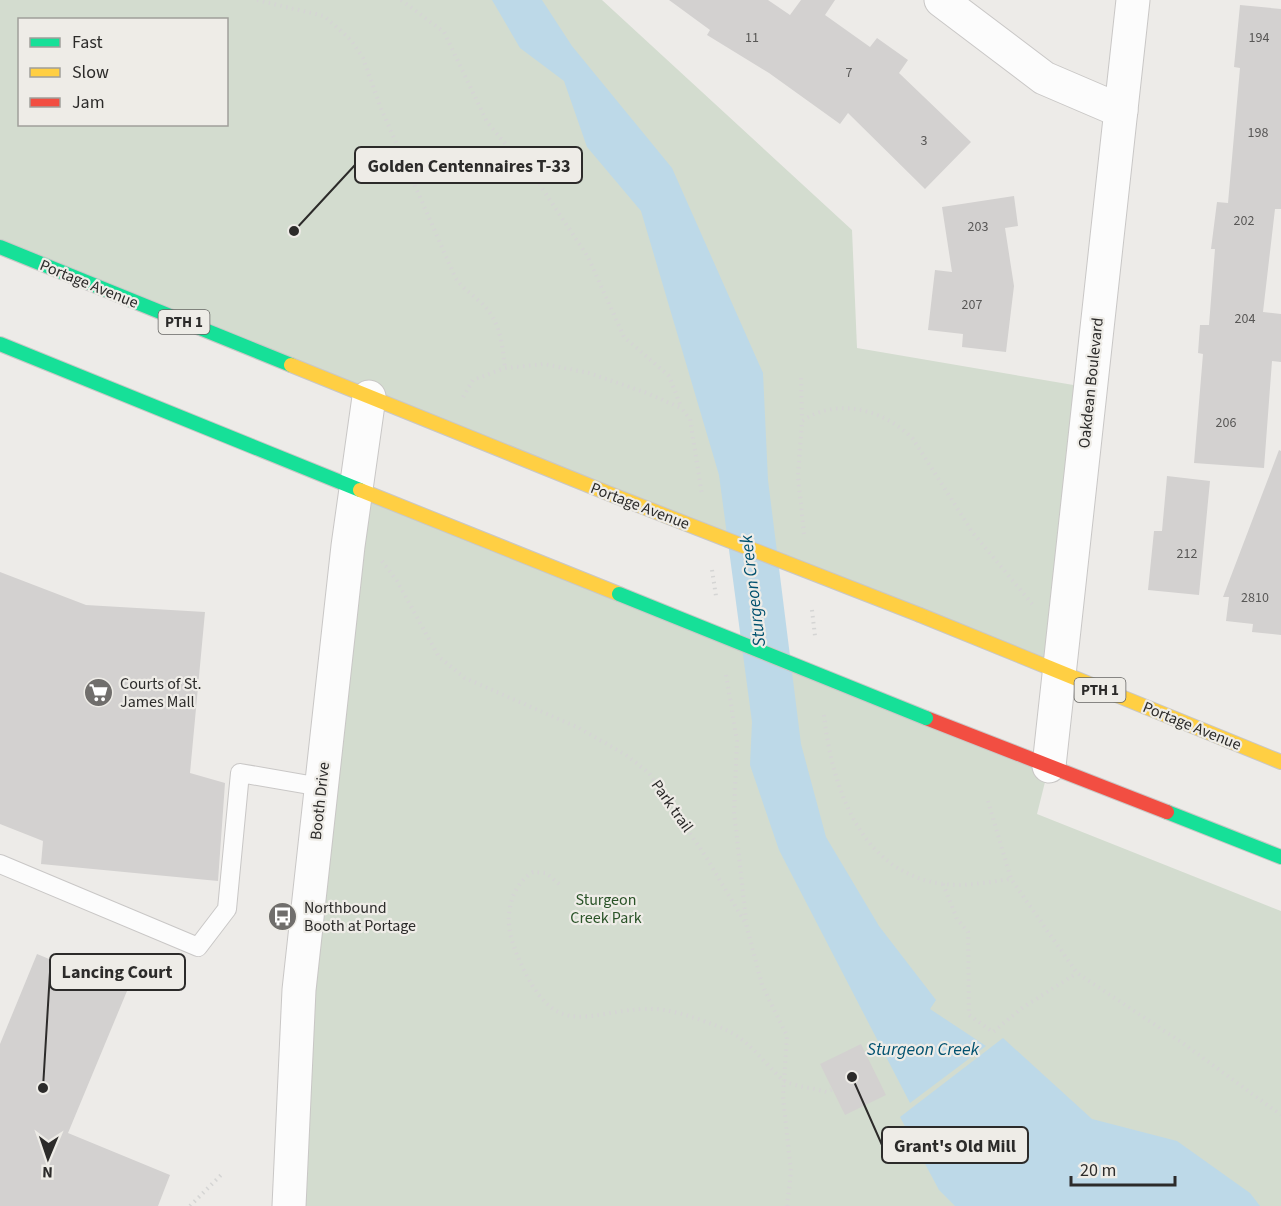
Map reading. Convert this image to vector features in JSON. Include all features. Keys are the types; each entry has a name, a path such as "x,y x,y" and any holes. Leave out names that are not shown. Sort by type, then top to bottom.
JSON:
{"highway":[{"name":"Portage Avenue","path":"0,248 610,494 920,615 1281,762"},
{"path":"0,344 926,718 1281,857"}],"street":[{"path":"941,0 1044,78 1121,111"},
{"name":"Oakdean Boulevard","path":"1049,766 1133,0"},
{"name":"Booth Drive","path":"289,1206 299,990 348,546 369,397"}],"lane":[{"path":"0,864 198,948 227,909 240,773 321,787"}],"path":[{"path":"257,0 324,16 351,40 363,58 380,106 455,277 463,290 490,311 498,325 505,368"},
{"path":"401,0 444,32 486,122 540,185 588,257 624,337 669,376 681,408 690,419"},
{"path":"445,428 473,380 505,368 544,364 589,373 681,408"},
{"path":"801,378 802,421"},
{"name":"Park trail","path":"348,546 382,561 397,581 439,657 465,678 579,728 626,755 649,773 706,856 746,924 762,985 787,1036 783,1080 791,1172 787,1206"},
{"path":"988,801 1011,879 1077,973 1184,1044 1281,1115"},
{"path":"560,884 546,873 533,872 519,886 509,905 509,931 514,949 538,997 549,1007 561,1014 580,1017 599,1017 648,1009 665,1010 738,1034 783,1080 827,1092 833,1089"},
{"path":"943,884 957,919 968,932 969,1015 993,1032 1022,1008 1077,973"},
{"path":"190,1206 222,1174"}],"green space":[{"path":"0,0 602,0 852,230 857,348 1091,388 1058,673 0,247"},
{"name":"Sturgeon Creek Park","path":"356,487 1049,766 1037,814 1281,911 1281,1206 289,1206"}],"water":[{"name":"Sturgeon Creek","path":"492,0 542,0 572,46 672,168 763,373 768,480 801,744 826,837 879,926 936,1000 930,1009 986,1046 910,1103 779,850 750,765 752,722 719,475 641,211 587,147 564,81 520,48"},
{"name":"Sturgeon Creek","path":"1003,1038 1092,1119 1177,1141 1250,1193 1260,1206 955,1206 939,1190 900,1117"}],"building":[{"path":"669,0 768,0 790,15 801,0 835,0 825,15 870,47 877,38 908,60 899,73 971,142 925,189 848,113 840,124 769,73 707,35 710,30"},
{"path":"1240,5 1281,9 1281,209 1275,209 1263,312 1281,314 1281,362 1272,361 1264,468 1194,463 1203,354 1198,353 1200,325 1209,325 1215,249 1211,249 1217,202 1228,203 1240,68 1234,67"},
{"path":"1014,196 1018,226 1005,228 1014,286 1006,352 962,347 963,334 928,330 935,270 952,272 942,207"},
{"path":"1279,450 1281,451 1281,635 1252,632 1253,624 1226,621 1229,597 1223,597"},
{"path":"1167,476 1210,481 1199,595 1148,590 1154,531 1162,531"},
{"name":"Courts of St. James Mall","path":"0,572 86,605 205,612 190,773 225,783 218,881 41,864 43,841 0,824"},
{"path":"37,954 127,991 68,1133 170,1175 158,1206 0,1206 0,1044"},
{"path":"861,1044 886,1095 845,1115 820,1064"}],"traffic: fast":[{"path":"0,247 291,365"},
{"path":"0,344 360,490"},
{"path":"619,594 926,718"},
{"path":"1167,812 1281,857"}],"traffic: slow":[{"path":"291,365 610,494"},
{"path":"360,490 619,594"},
{"path":"610,494 920,615"},
{"path":"920,615 1281,762"}],"traffic: jam":[{"path":"926,718 1167,812"}],"place":[{"name":"Golden Centennaires T-33","path":"294,231"},
{"name":"Courts of St. James Mall","path":"99,693"},
{"name":"Northbound Booth at Portage","path":"283,917"},
{"name":"Grant's Old Mill","path":"852,1077"},
{"name":"Lancing Court","path":"43,1088"}]}
